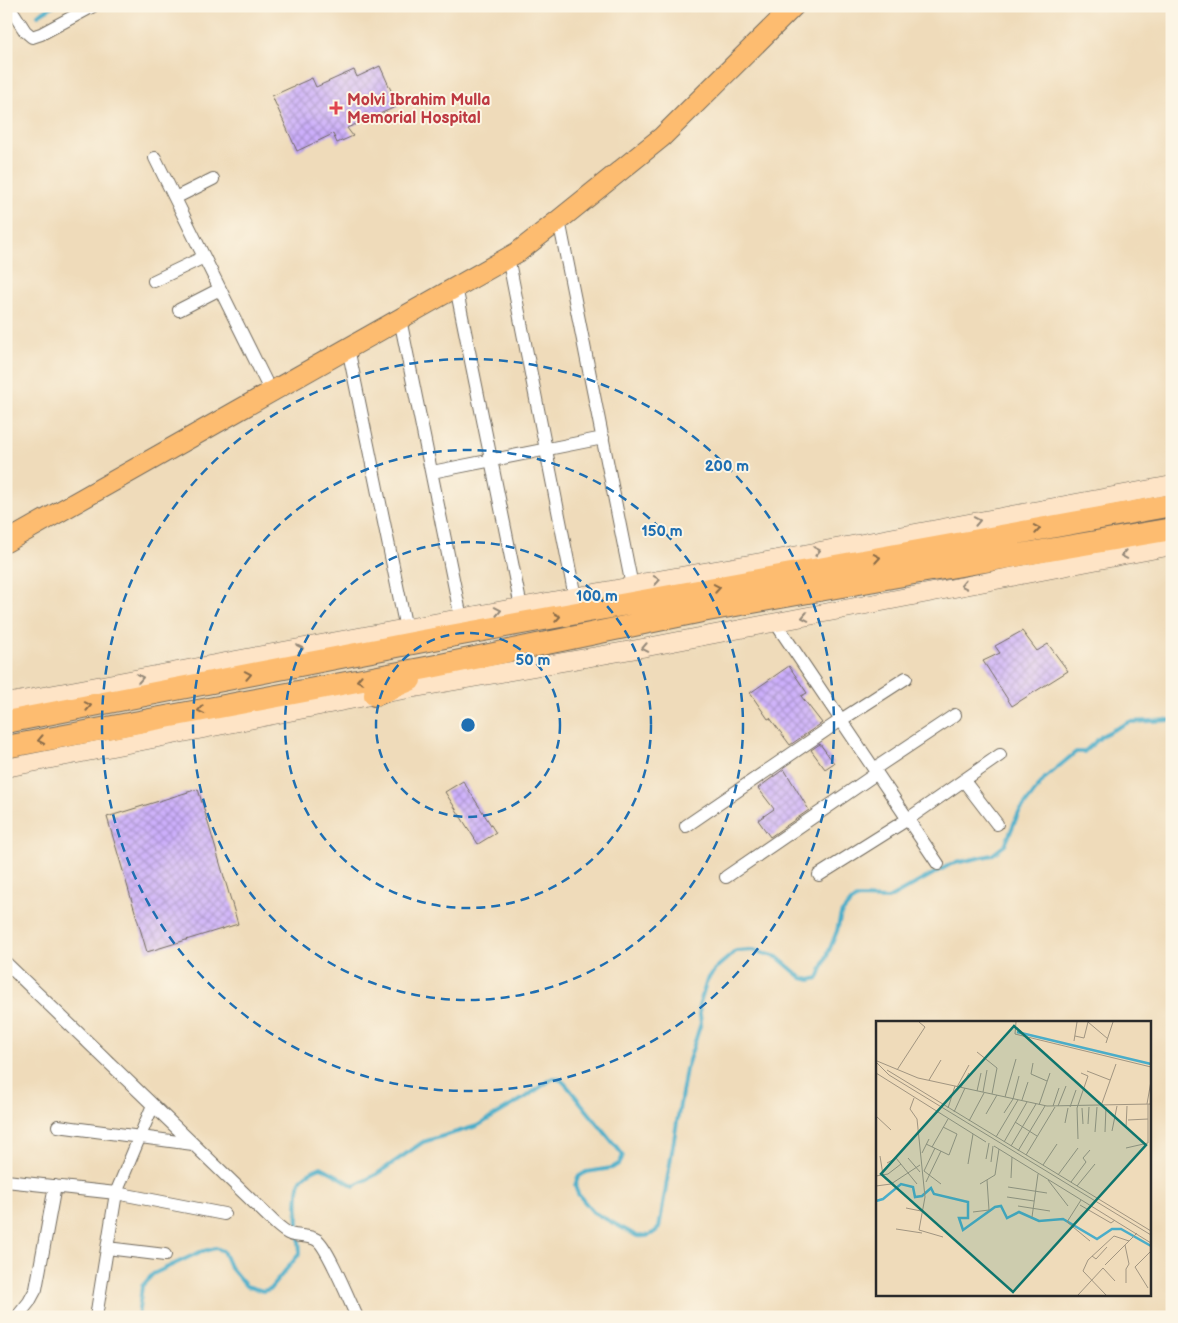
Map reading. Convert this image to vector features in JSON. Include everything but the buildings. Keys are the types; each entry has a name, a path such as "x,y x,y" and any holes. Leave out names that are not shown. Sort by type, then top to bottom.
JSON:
{"highway":[{"path":"6,722 447,637 1172,505"},
{"path":"6,747 448,663 702,611 914,572 1172,529"},
{"path":"402,629 447,637"},
{"path":"375,695 448,663"}],"main road":[{"path":"6,542 518,252 662,137 794,6"}],"street":[{"path":"10,6 25,31 32,37 93,6"},
{"path":"155,158 271,392"},
{"path":"175,198 213,179"},
{"path":"559,220 632,586"},
{"path":"154,281 204,257"},
{"path":"508,258 576,597"},
{"path":"456,287 521,607"},
{"path":"179,310 220,289"},
{"path":"400,318 461,618"},
{"path":"348,348 402,629"},
{"path":"432,472 603,438"},
{"path":"6,704 1172,484"},
{"path":"6,768 375,695 637,649 1172,546"},
{"path":"775,622 938,864"},
{"path":"686,826 906,678"},
{"path":"726,877 955,715"},
{"path":"819,875 908,819 1000,755"},
{"path":"964,781 997,824"},
{"path":"6,963 277,1225 285,1232 314,1238 319,1241 326,1251 357,1317"},
{"path":"96,1317 116,1192 153,1104"},
{"path":"58,1126 193,1144"},
{"path":"6,1181 116,1192 224,1214"},
{"path":"17,1317 29,1302 36,1289 56,1186"},
{"path":"107,1248 165,1254"}],"waterway":[{"path":"38,15 53,6"},
{"path":"138,1317 142,1286 153,1274 200,1252 216,1248 223,1251 230,1267 246,1286 263,1291 270,1289 300,1253 297,1215 298,1195 301,1180 307,1174 321,1167 354,1186 377,1174 423,1142 477,1126 526,1097 553,1078 561,1080 567,1086 623,1155 620,1163 612,1168 586,1172 578,1177 575,1186 578,1194 593,1212 637,1236 652,1234 659,1228 686,1069 701,1023 699,1006 707,980 717,967 736,951 753,950 777,957 802,978 810,980 818,978 837,931 841,914 851,902 858,898 888,899 951,864 992,855 1005,845 1018,814 1045,778 1076,752 1084,752 1103,735 1129,722 1172,720"}],"place":[{"name":"Molvi Ibrahim Mulla Memorial Hospital","path":"336,108"}]}
